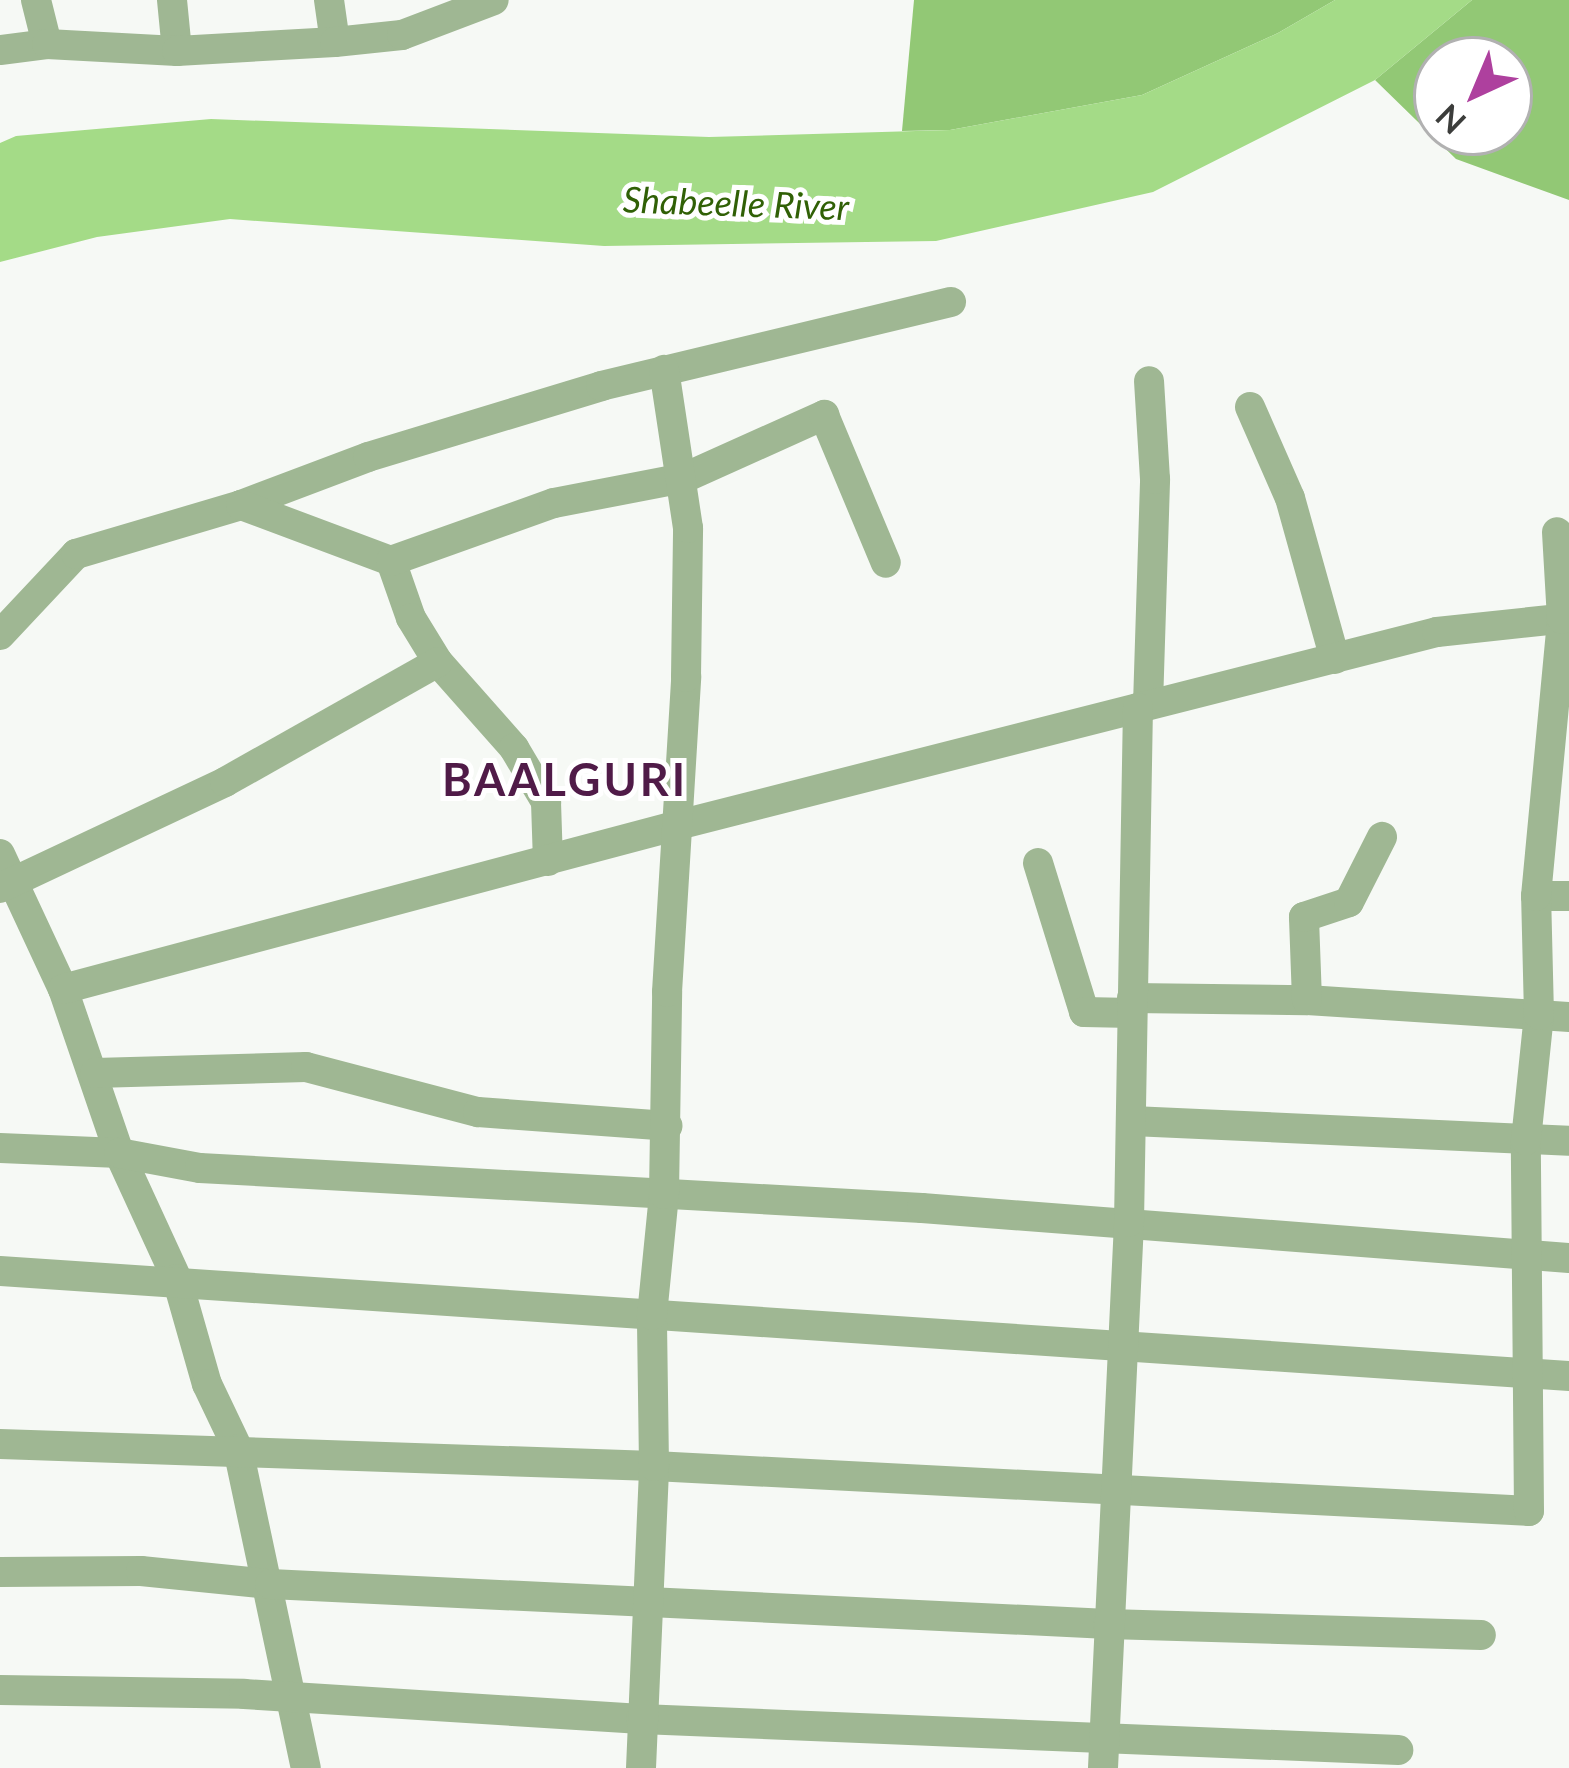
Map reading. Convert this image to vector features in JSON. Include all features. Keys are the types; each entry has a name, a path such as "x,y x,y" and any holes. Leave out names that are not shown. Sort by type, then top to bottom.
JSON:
{"street":[{"path":"36,0 47,44"},
{"path":"172,0 177,51"},
{"path":"328,0 335,42"},
{"path":"0,50 47,44 177,51 335,42 402,34 478,3"},
{"path":"0,635 76,554 242,505 368,457 664,370 951,302"},
{"path":"641,1768 654,1466 652,1315 668,1126 667,992 686,677 684,478 664,370"},
{"path":"1105,1753 1113,1491 1129,1222 1143,707 1156,479 1149,381"},
{"path":"1250,407 1290,498 1335,659"},
{"path":"242,505 391,561 554,502 684,478 824,416 886,563"},
{"path":"0,1444 654,1466 1529,1511 1526,1140 1554,1016 1536,896 1565,618 1557,532"},
{"path":"391,561 411,618 438,662 514,748 546,802 548,861"},
{"path":"63,988 1437,632 1565,618"},
{"path":"306,1768 238,1449 207,1384 177,1280 119,1153 63,988 4,875 225,782 357,703 438,662"},
{"path":"1307,1000 1304,917 1349,902 1382,837"},
{"path":"1038,862 1084,1012 1132,1005 1307,1000 1554,1016"},
{"path":"1536,896 1569,896"},
{"path":"95,1073 306,1067 478,1112 668,1126"},
{"path":"1132,1121 1569,1141"},
{"path":"0,1148 119,1153 200,1168 1129,1222 1569,1258"},
{"path":"0,1271 1120,1350 1569,1376"},
{"path":"0,1572 142,1571 270,1584 1108,1624 1481,1634"},
{"path":"0,1690 292,1699 1105,1753 1399,1750"}],"shaded area":[{"path":"914,0 1335,0 1278,33 1142,95 950,130 902,131"},
{"path":"1472,0 1569,0 1569,200 1453,156 1533,156 1533,36 1428,36"},
{"path":"1413,49 1413,117 1375,80"}],"water":[{"name":"Shabeelle River","path":"1335,0 1472,0 1428,36 1413,36 1413,49 1375,80 1153,192 936,241 604,246 230,219 97,237 0,262 0,143 16,136 211,119 709,137 950,130 1142,95 1278,33"}],"district":[{"name":"BAALGURI","path":"565,780"}]}
